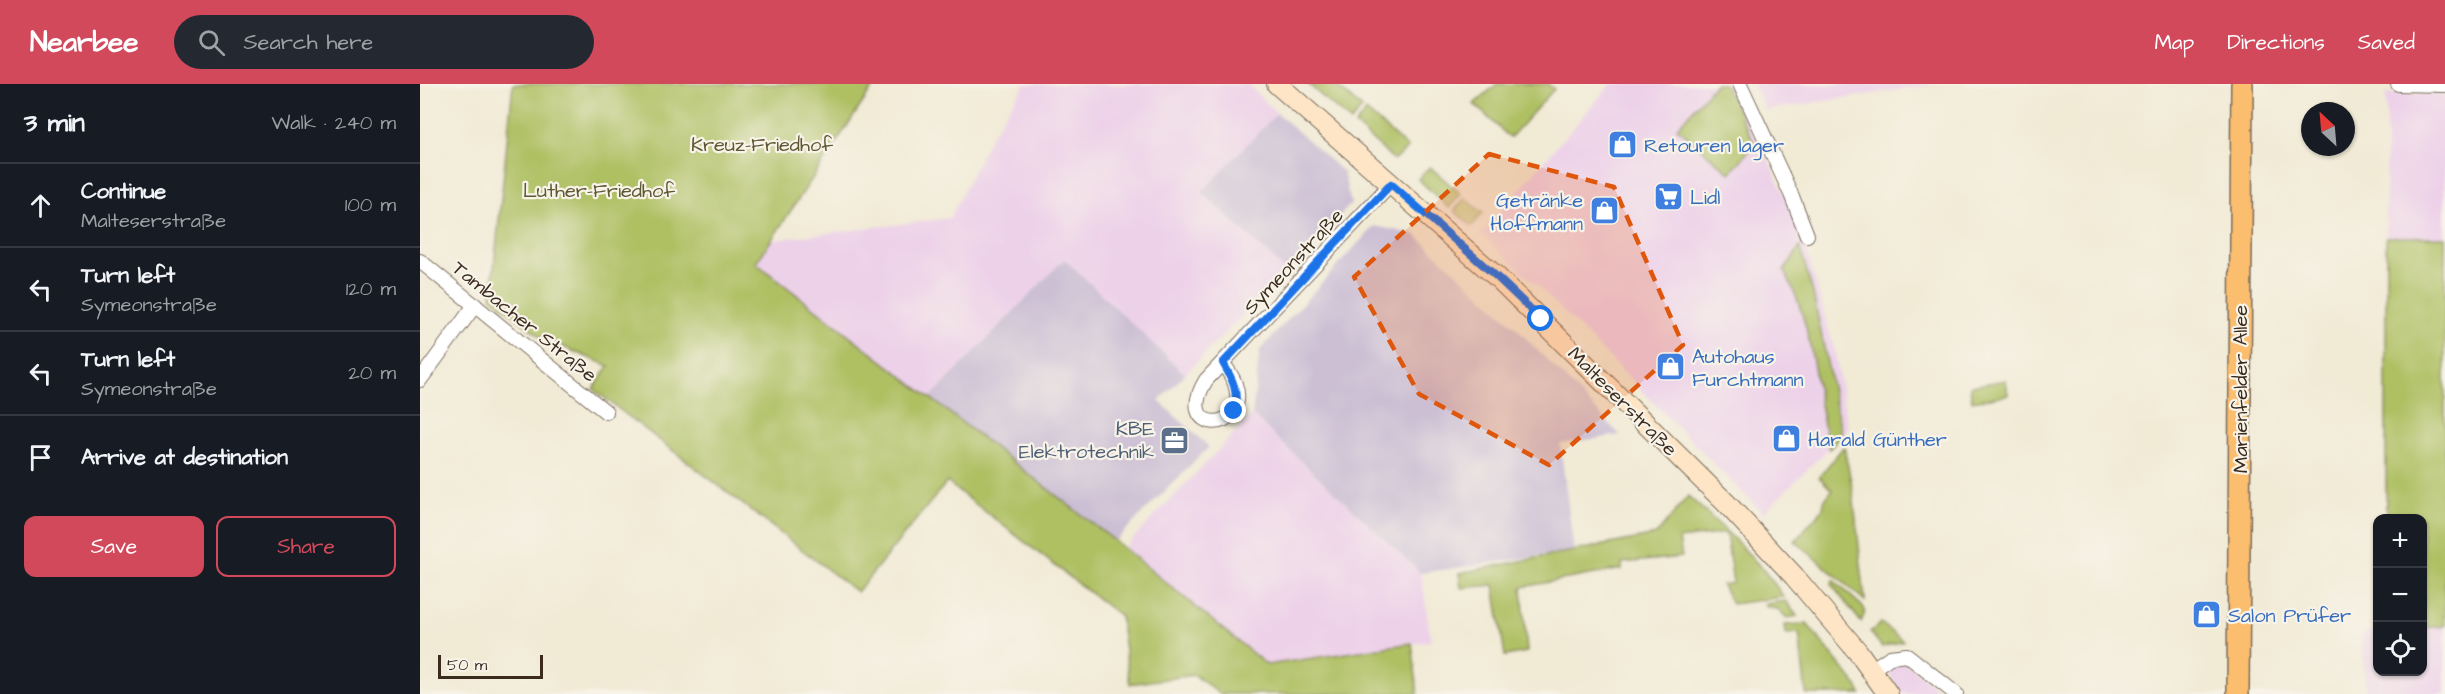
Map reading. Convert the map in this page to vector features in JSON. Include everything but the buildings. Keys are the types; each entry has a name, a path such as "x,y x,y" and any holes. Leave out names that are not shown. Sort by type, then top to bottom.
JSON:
{"main road":[{"name":"Malteserstraße","path":"1277,84 1516,295 1726,503 1794,576 1888,694"},
{"name":"Marienfelder Allee","path":"2238,694 2242,84"}],"street":[{"path":"1740,84 1791,194 1807,235"},
{"path":"2398,84 2445,85"},
{"name":"Symeonstraße","path":"1223,363 1391,184"},
{"name":"Tambacher Straße","path":"420,261 606,412"},
{"path":"420,380 475,305"},
{"path":"1871,670 1890,657 1907,655 1956,694"}],"highlighted area":[{"path":"1489,154 1614,187 1683,345 1549,465 1419,394 1354,277"}],"shaded area":[{"path":"1025,84 1247,84 1277,113 1203,192 1286,271 1185,374 1064,259 930,398 756,263 771,240 950,218 992,134"},
{"path":"1611,84 1734,84 1803,237 1835,352 1848,429 1763,513 1538,286 1481,234"},
{"path":"1753,84 1936,84 1766,110"},
{"path":"2386,94 2445,94 2445,237 2386,237"},
{"path":"1277,113 1343,172 1351,204 1286,271 1202,192"},
{"path":"1374,226 1415,234 1515,327 1620,435 1560,444 1574,551 1421,573 1252,415 1260,350"},
{"name":"KBE Elektrotechnik","path":"1064,259 1185,374 1159,401 1209,447 1115,541 930,398"},
{"path":"1252,415 1421,573 1431,641 1267,665 1124,548"},
{"path":"2445,626 2445,694 2366,694 2362,632 2373,631 2373,676 2427,676 2427,628"},
{"path":"1895,662 1906,663 1943,694 1902,694 1890,674 1890,667"}],"green space":[{"path":"513,84 875,84 756,263 1115,541 1267,665 1412,643 1418,694 1220,694 1194,675 1130,684 1120,616 947,482 857,592 593,389 609,366 542,338 491,297"},
{"path":"1308,84 1334,84 1362,108 1351,122"},
{"path":"1497,84 1548,84 1554,89 1510,138 1474,104"},
{"path":"1715,84 1724,84 1755,144 1730,173 1677,128"},
{"path":"1366,111 1408,148 1394,160 1355,125"},
{"path":"1430,167 1461,194 1449,208 1418,179"},
{"path":"1465,198 1483,213 1472,226 1454,211"},
{"path":"2386,237 2445,237 2445,626 2427,628 2427,514 2386,514"},
{"path":"1800,247 1813,293 1842,436 1829,449 1808,335 1802,313 1784,271"},
{"path":"2006,380 2008,395 1972,401 1970,386"},
{"path":"1844,446 1853,492 1865,601 1795,541 1823,508 1824,501 1832,490 1819,477"},
{"path":"1688,496 1751,556 1784,597 1732,604 1722,585 1733,583 1726,533 1679,539 1682,557 1622,563 1622,569 1522,587 1527,652 1505,656 1494,585 1461,588 1459,573 1656,535"},
{"path":"1833,580 1864,608 1865,612 1861,622 1831,584"},
{"path":"1786,601 1797,616 1787,618 1779,610 1765,606 1765,604"},
{"path":"1881,623 1903,641 1882,647 1870,632"},
{"path":"1807,624 1861,694 1806,694 1799,633 1786,634 1785,625"}],"place":[{"name":"Retouren lager","path":"1623,145"},
{"name":"Lidl","path":"1669,197"},
{"name":"Getränke Hoffmann","path":"1604,211"},
{"name":"Autohaus Furchtmann","path":"1671,367"},
{"name":"Harald Günther","path":"1787,439"},
{"name":"KBE Elektrotechnik","path":"1175,440"},
{"name":"Salon Prüfer","path":"2207,615"}],"route":[{"path":"1234,411 1237,401 1236,385 1223,363 1391,184 1541,319"}],"park label":[{"name":"Kreuz-Friedhof","path":"762,144"},
{"name":"Luther-Friedhof","path":"599,190"}]}
